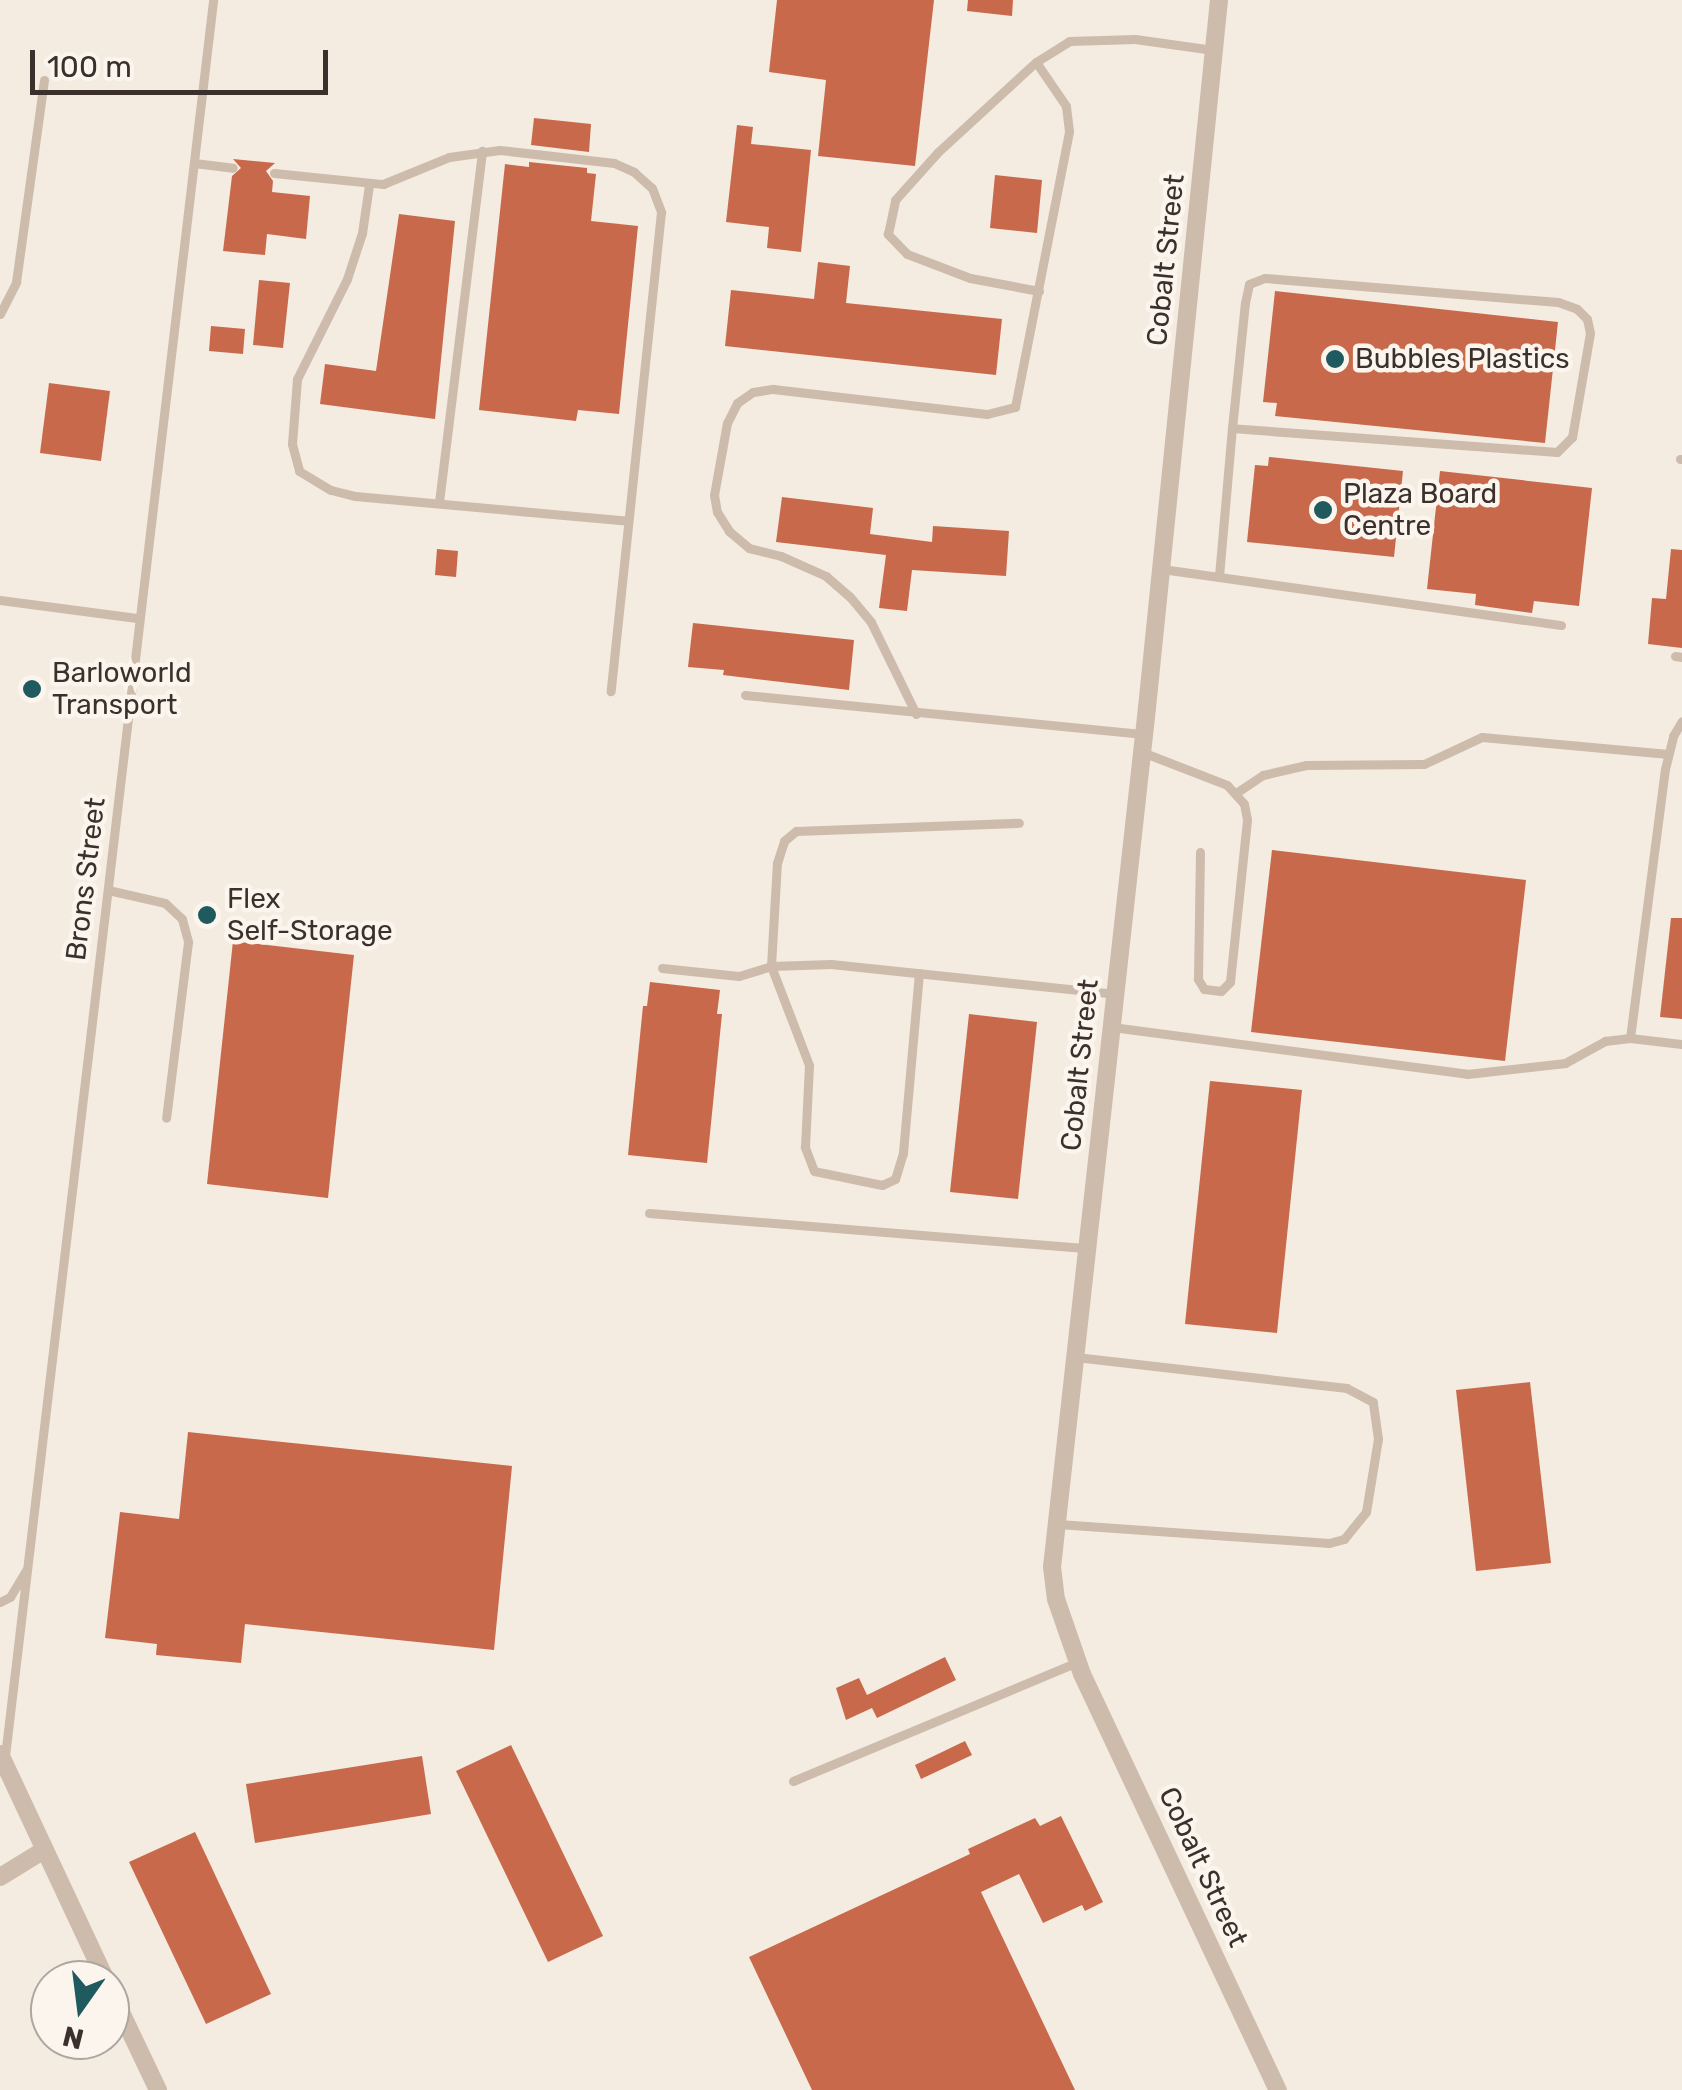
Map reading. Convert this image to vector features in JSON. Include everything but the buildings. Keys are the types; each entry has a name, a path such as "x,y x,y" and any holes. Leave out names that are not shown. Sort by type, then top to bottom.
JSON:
{"street":[{"name":"Cobalt Street","path":"1219,0 1162,569 1052,1567 1056,1599 1077,1662 1278,2090"},
{"path":"2,1759 96,1960"},
{"path":"0,1877 44,1850"},
{"path":"130,2031 158,2090"}],"lane":[{"name":"Brons Street","path":"2,1759 213,0"},
{"path":"1039,291 929,264 907,254 888,234 891,210 909,184 1036,62 1069,41 1136,40 1213,50"},
{"path":"916,714 871,622 850,598 826,576 781,556 749,548 729,531 717,512 714,495 726,423 737,402 753,392 773,389 987,414 1005,412 1019,402 1069,131 1066,106 1036,62"},
{"path":"0,314 16,282 44,80"},
{"path":"439,502 482,151"},
{"path":"274,173 368,184 395,181 437,162 482,151 561,154 614,164 634,172 652,188 661,212 611,691"},
{"path":"194,163 232,168"},
{"path":"368,184 362,234 347,279 297,379 292,444 300,471 331,490 628,521"},
{"path":"1219,576 1232,428 1247,290 1258,278 1558,302 1578,308 1587,319 1590,334 1572,437 1557,452 1232,428"},
{"path":"1162,569 1561,625"},
{"path":"0,600 137,618"},
{"path":"745,695 1143,743 1215,779 1236,793 1247,820 1230,982 1222,992 1204,989 1198,978 1200,852"},
{"path":"1630,1038 1668,754 1682,722"},
{"path":"1236,793 1263,775 1306,765 1424,764 1482,737 1668,754"},
{"path":"919,973 903,1154 895,1179 882,1185 820,1173 810,1167 805,1147 809,1065 771,966 777,863 784,841 796,832 1019,823"},
{"path":"108,890 165,903 182,918 188,942 166,1118"},
{"path":"662,968 739,976 771,966 831,964 1116,994"},
{"path":"1112,1027 1468,1074 1565,1063 1606,1041 1630,1038 1682,1044"},
{"path":"649,1213 1088,1248"},
{"path":"1056,1524 1329,1542 1344,1539 1366,1512 1378,1439 1373,1402 1347,1388 1076,1357"},
{"path":"0,1602 10,1597 27,1568"},
{"path":"793,1780 1077,1662"}],"place":[{"name":"Bubbles Plastics","path":"1335,359"},
{"name":"Plaza Board Centre","path":"1323,510"},
{"name":"Barloworld Transport","path":"32,689"},
{"name":"Flex Self-Storage","path":"207,915"}]}
